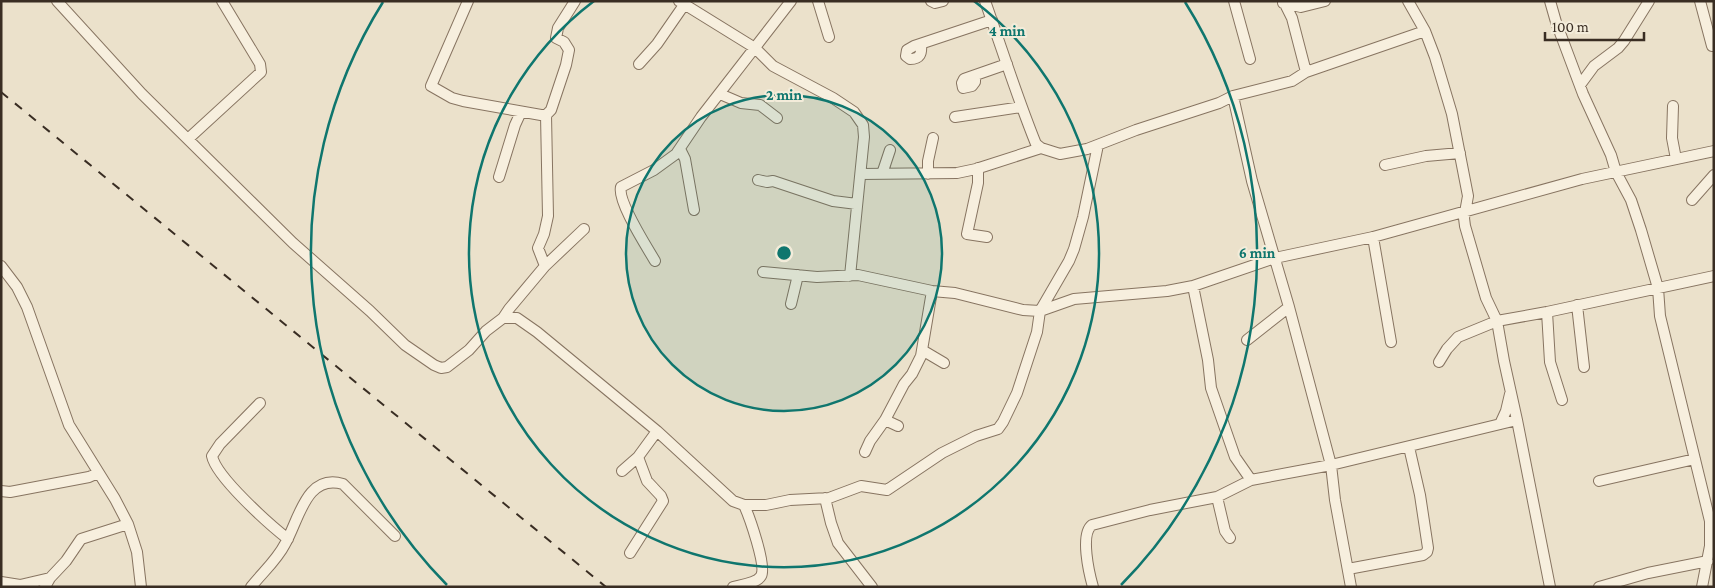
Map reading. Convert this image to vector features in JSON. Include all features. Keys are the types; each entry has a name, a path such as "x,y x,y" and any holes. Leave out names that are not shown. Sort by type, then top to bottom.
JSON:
{"street":[{"path":"57,1 142,94 293,243 370,311 405,345 427,361 441,368 453,364 486,331 503,318 513,303 545,266 584,229"},
{"path":"188,139 262,72 260,64 222,1"},
{"path":"468,1 431,86 452,98 463,101 546,115"},
{"path":"545,266 538,248 544,234 548,216 546,115 550,110 566,65 569,50 564,42 556,38 558,28 575,1"},
{"path":"655,261 634,225 619,193 621,187 654,170 676,154 689,134 790,1"},
{"path":"818,1 829,37"},
{"path":"932,1 935,3 943,1"},
{"path":"985,1 1021,107 1036,144 1041,148 1060,154 1077,152 1098,145 1136,130 1219,103 1233,96 1292,81 1306,72 1425,31"},
{"path":"1234,1 1250,59"},
{"path":"1282,3 1301,7 1325,1"},
{"path":"1408,1 1425,31 1452,114 1468,196 1465,226 1486,298 1497,321 1550,587"},
{"path":"1550,1 1580,85 1611,155 1616,172 1631,200 1658,288 1660,316 1710,521 1710,546 1702,587"},
{"path":"1580,85 1594,66 1618,48 1624,41 1649,1"},
{"path":"1700,1 1712,46"},
{"path":"639,64 658,44 682,3 754,48 773,66 834,98 854,112 863,125 864,137 850,276"},
{"path":"1282,3 1292,18 1306,72"},
{"path":"1292,18 1301,7"},
{"path":"920,44 992,20"},
{"path":"975,76 1007,64"},
{"path":"720,94 741,103 760,105 777,118"},
{"path":"1233,96 1252,181 1289,307 1330,465 1351,587"},
{"path":"1673,106 1672,138 1676,158"},
{"path":"955,117 1021,107"},
{"path":"499,178 521,112"},
{"path":"928,174 928,161 933,138"},
{"path":"503,318 517,318 530,326 657,431 733,501 744,505 766,505 790,500 825,498 861,486 887,490 942,453 976,436 998,429 1017,393 1037,332 1040,311 1074,249 1083,217 1098,145"},
{"path":"861,174 958,173 1041,148"},
{"path":"680,149 686,159 694,210"},
{"path":"882,174 890,150"},
{"path":"764,272 827,277 858,275 932,291 956,293 1024,310 1040,311 1074,299 1167,291 1193,286 1275,258 1373,237 1582,179 1714,151"},
{"path":"1385,165 1426,156 1460,153"},
{"path":"978,168 978,183 967,234 987,237"},
{"path":"1692,200 1714,175"},
{"path":"758,180 773,181 833,201 857,204"},
{"path":"1373,237 1391,342"},
{"path":"1,266 17,287 27,307 68,425 115,499 128,524 137,552 141,587"},
{"path":"791,304 798,275"},
{"path":"1439,362 1450,345 1458,338 1497,321 1714,276"},
{"path":"1193,286 1208,360 1211,388 1235,457 1251,480"},
{"path":"865,452 921,356 932,291"},
{"path":"1577,305 1584,367"},
{"path":"1247,340 1289,307"},
{"path":"1547,312 1550,362 1562,400"},
{"path":"922,350 944,363"},
{"path":"1500,424 1506,411 1510,390"},
{"path":"260,403 220,444 212,456 217,469 277,531 288,539"},
{"path":"885,420 898,426"},
{"path":"1093,587 1086,544 1089,527 1108,520 1150,510 1217,497 1251,480 1330,465 1517,420"},
{"path":"622,471 638,457 657,431"},
{"path":"1348,569 1423,555 1427,552 1420,495 1409,446"},
{"path":"630,552 662,501 661,496 647,481 638,457"},
{"path":"1599,481 1695,459"},
{"path":"1,492 10,492 89,477 98,473"},
{"path":"251,587 282,550 309,496 317,487 335,482 343,484 396,536"},
{"path":"1217,497 1226,531 1230,538"},
{"path":"825,498 830,523 838,543 872,587"},
{"path":"733,587 754,581 760,578 762,574 760,556 750,518 744,505"},
{"path":"1,582 20,585 47,583 59,570 81,539 128,524"},
{"path":"1599,587 1648,573 1708,561"}],"railway":[{"path":"1,92 606,587"}]}
